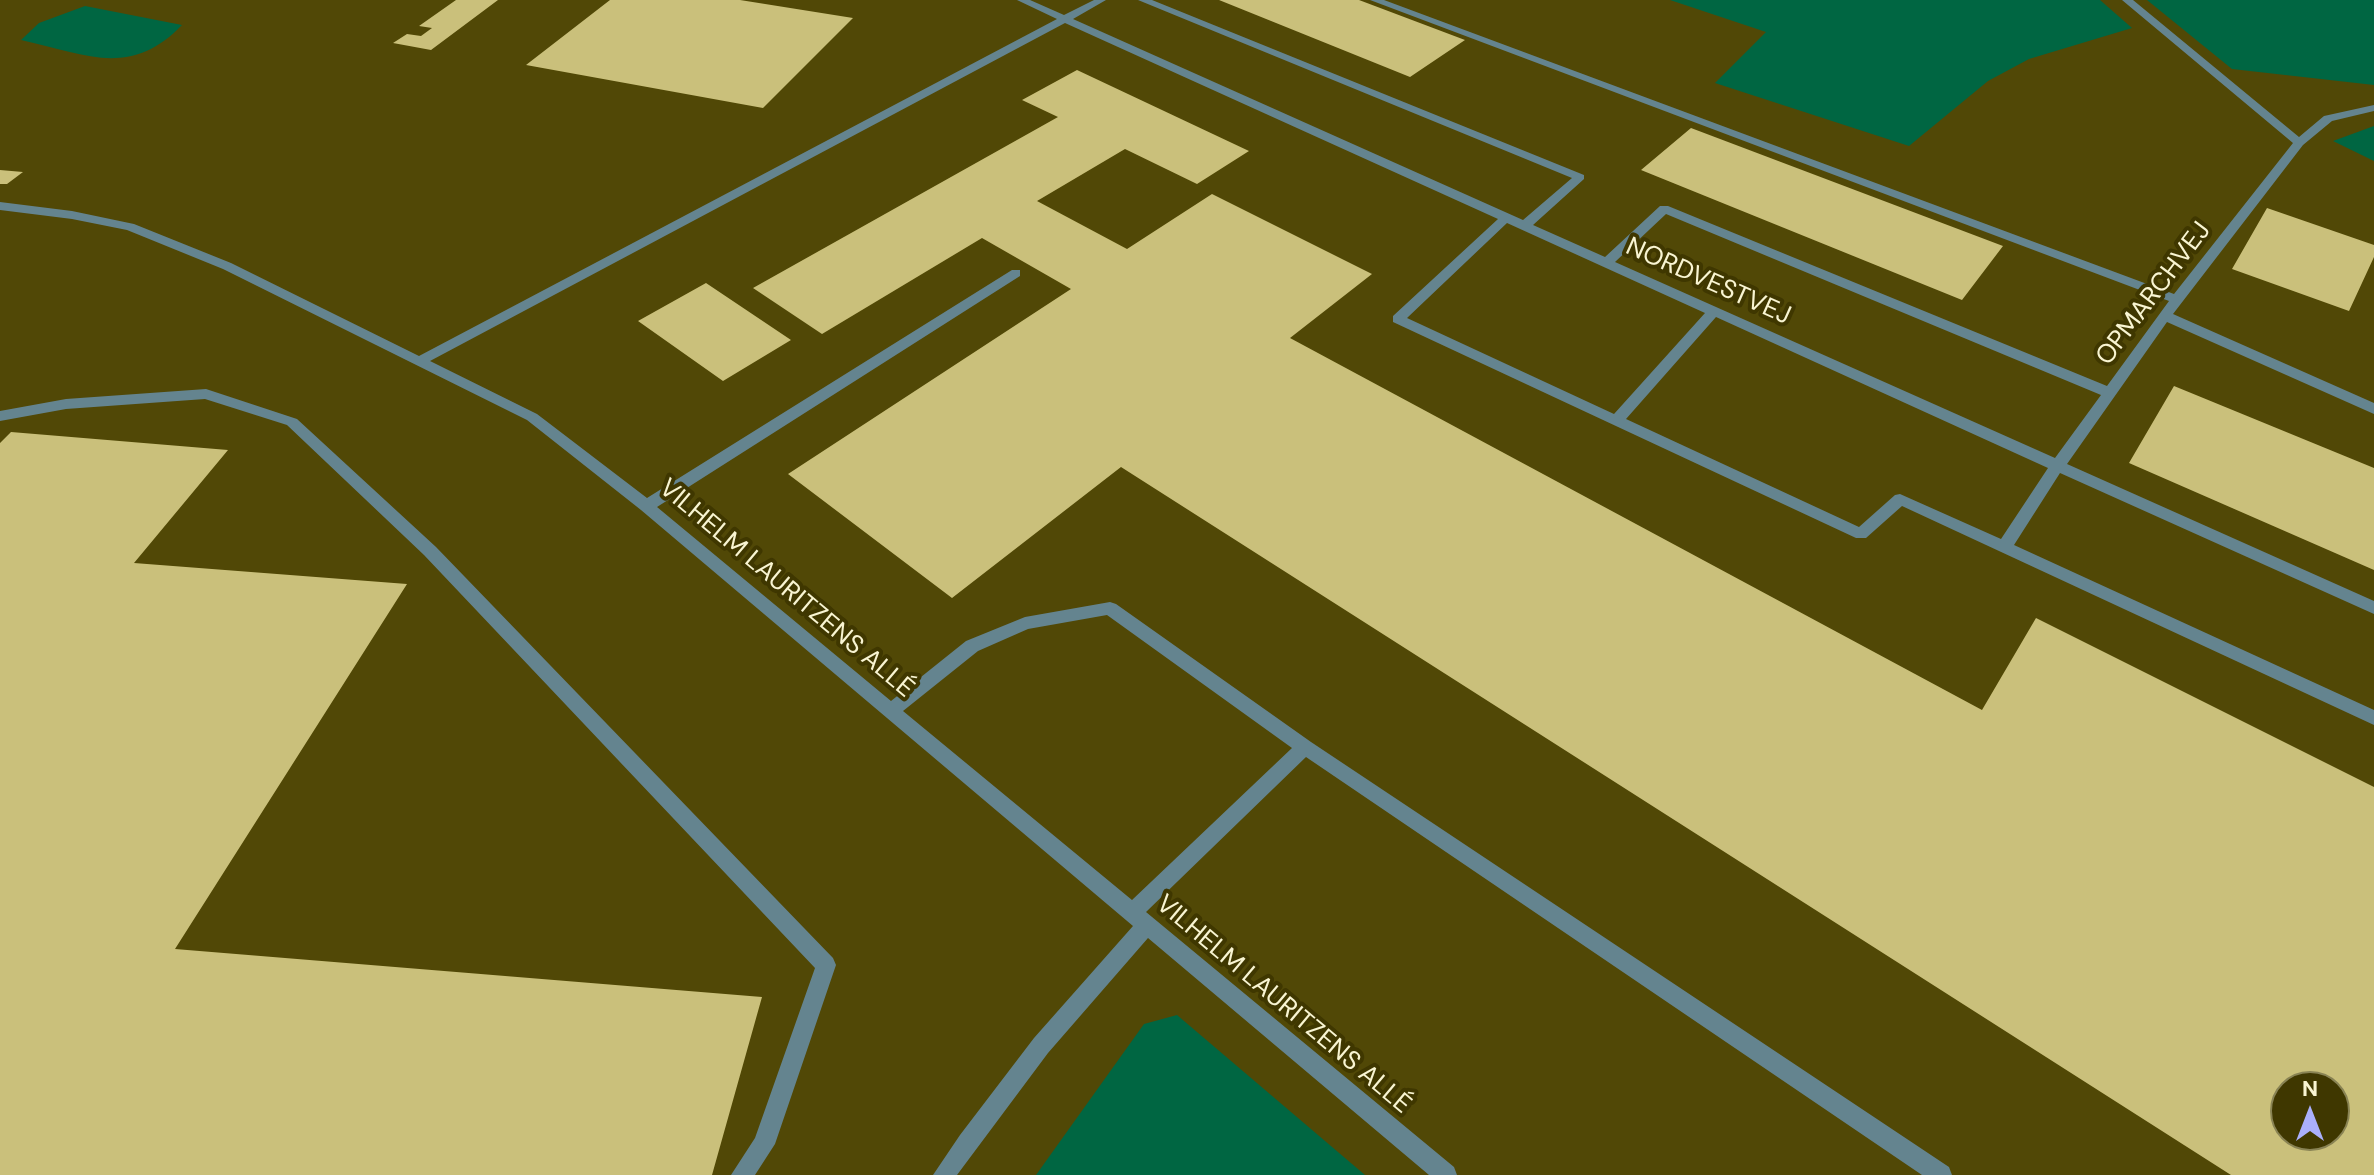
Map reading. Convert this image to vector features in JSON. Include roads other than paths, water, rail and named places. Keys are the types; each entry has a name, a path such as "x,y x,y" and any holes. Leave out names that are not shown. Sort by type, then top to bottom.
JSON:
{"lane":[{"name":"NORDVESTVEJ","path":"1022,0 2374,608"},
{"path":"418,362 1101,0"},
{"path":"1143,0 1580,177 1524,226"},
{"path":"1375,0 2177,299"},
{"path":"2127,0 2299,143"},
{"name":"OPMARCHVEJ","path":"2004,547 2057,466 2177,299 2299,143 2328,118 2374,108"},
{"name":"VILHELM LAURITZENS ALLÉ","path":"0,206 72,215 130,227 227,266 532,417 646,506 1446,1175"},
{"path":"1606,263 1664,209 2110,393"},
{"path":"1506,218 1398,319 1861,534 1900,499 2374,718"},
{"path":"646,506 1016,273"},
{"path":"1616,421 1714,311"},
{"path":"2165,316 2374,409"},
{"path":"0,416 66,404 206,394 292,422 430,551 826,965 764,1144 742,1175"},
{"path":"891,711 972,646 1025,623 1110,608 1305,747 1941,1175"},
{"path":"944,1175 1003,1094 1118,955 1141,918 1305,747"}]}
